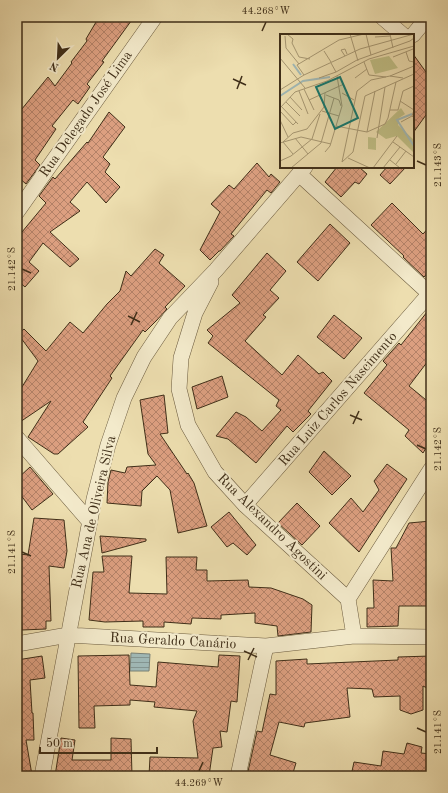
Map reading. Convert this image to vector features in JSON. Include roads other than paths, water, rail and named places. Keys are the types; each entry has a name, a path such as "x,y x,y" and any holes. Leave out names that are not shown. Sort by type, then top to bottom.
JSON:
{"street":[{"name":"Rua Delegado José Lima","path":"17,212 155,17"},
{"path":"382,17 402,34"},
{"path":"414,34 428,17"},
{"path":"302,171 431,294"},
{"name":"Rua Ana de Oliveira Silva","path":"42,776 90,522 108,445 124,398 144,357 170,318 216,270 302,171"},
{"name":"Rua Alexandro Agostini","path":"216,270 195,313 181,358 180,389 188,425 215,472 245,505 348,599"},
{"name":"Rua Luiz Carlos Nascimento","path":"245,505 431,294"},
{"path":"17,438 90,522"},
{"path":"354,636 348,599 431,469"},
{"name":"Rua Geraldo Canário","path":"17,644 68,635 266,646 354,636 431,637"},
{"path":"238,776 266,646"}],"water":[{"path":"131,653 150,654 149,671 130,671"}]}
